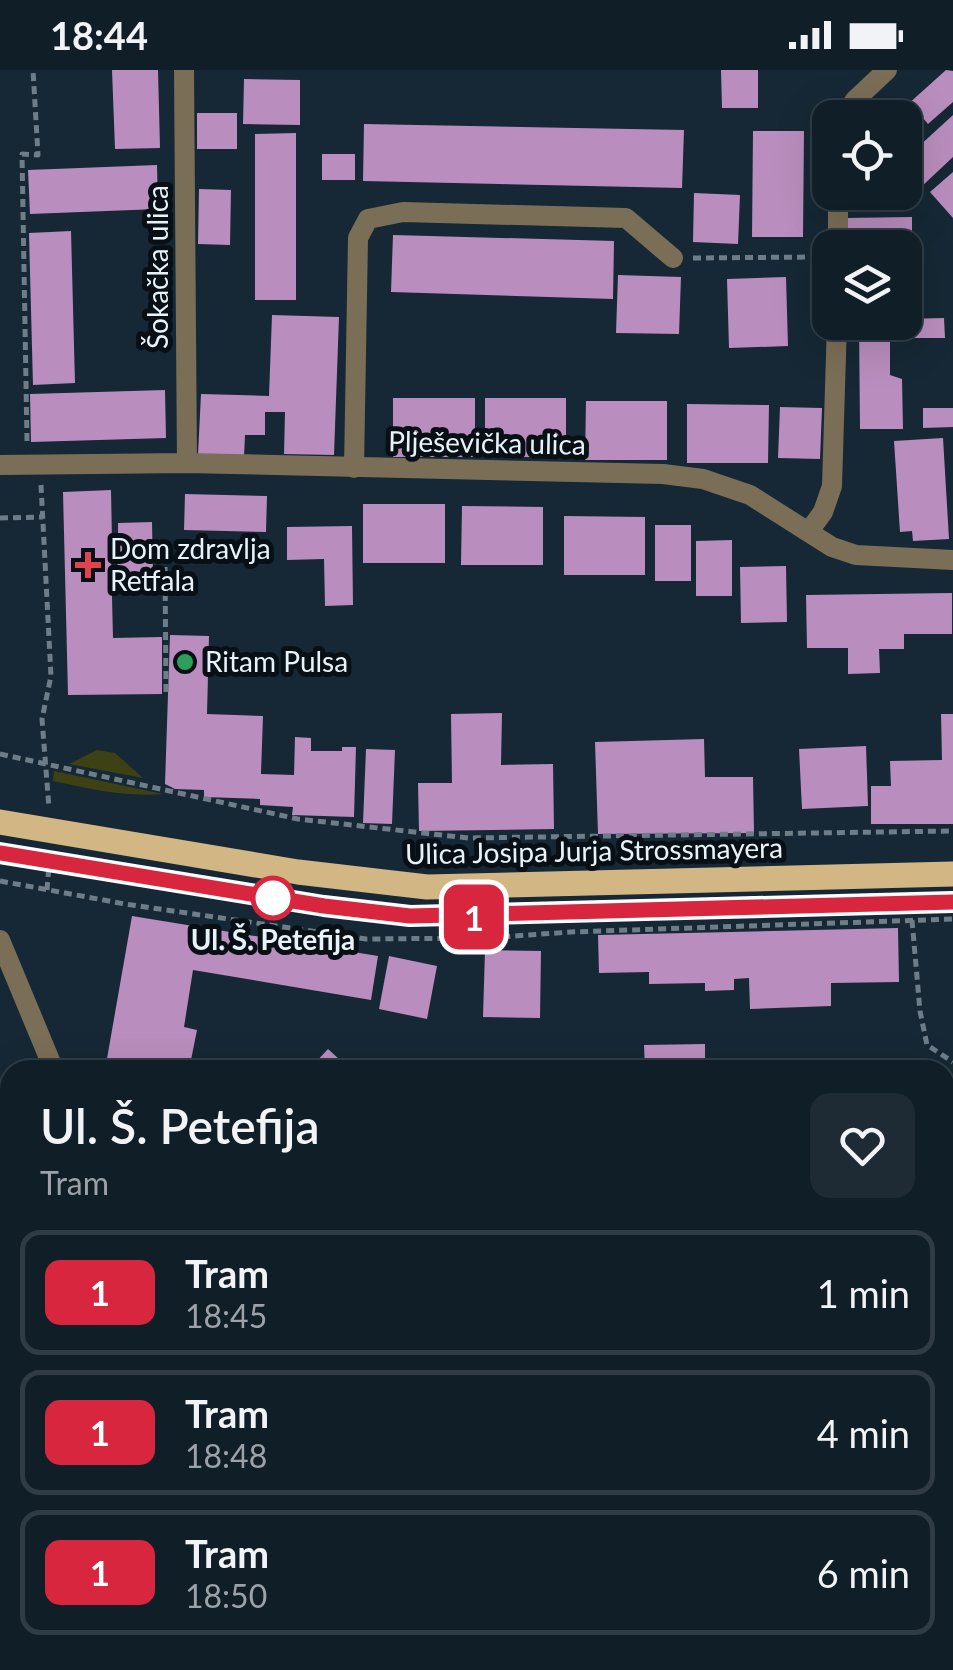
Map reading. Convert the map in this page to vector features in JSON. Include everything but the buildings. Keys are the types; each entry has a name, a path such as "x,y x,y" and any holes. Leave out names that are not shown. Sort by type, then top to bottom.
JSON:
{"main road":[{"name":"Ulica Josipa Jurja Strossmayera","path":"0,822 298,872 426,887 953,874"}],"street":[{"name":"Šokačka ulica","path":"184,70 187,463"},
{"path":"855,100 887,70"},
{"path":"354,468 358,238 368,219 403,212 626,218 673,258"},
{"path":"808,531 824,512 832,486 836,340"},
{"name":"Plješevička ulica","path":"0,466 187,463 703,478 750,496 832,547 856,555 953,560"},
{"path":"0,940 50,1060"}],"path":[{"path":"673,258 812,256"},
{"path":"0,518 44,516"},
{"path":"165,568 166,694"},
{"path":"0,754 298,818 468,838 953,831"},
{"path":"0,881 125,904 366,939 486,938 953,919"},
{"path":"912,920 927,1045 950,1060"}],"green space":[{"path":"97,750 115,753 143,778 69,764"},
{"path":"54,771 163,794 121,793 67,784 53,781"}],"tram line":[{"name":"1","path":"0,853 324,906 410,916 953,902"}],"place":[{"name":"Dom zdravlja Retfala","path":"88,565"},
{"name":"Ritam Pulsa","path":"185,662"},
{"name":"Ul. Š. Petefija","path":"273,898"}]}
